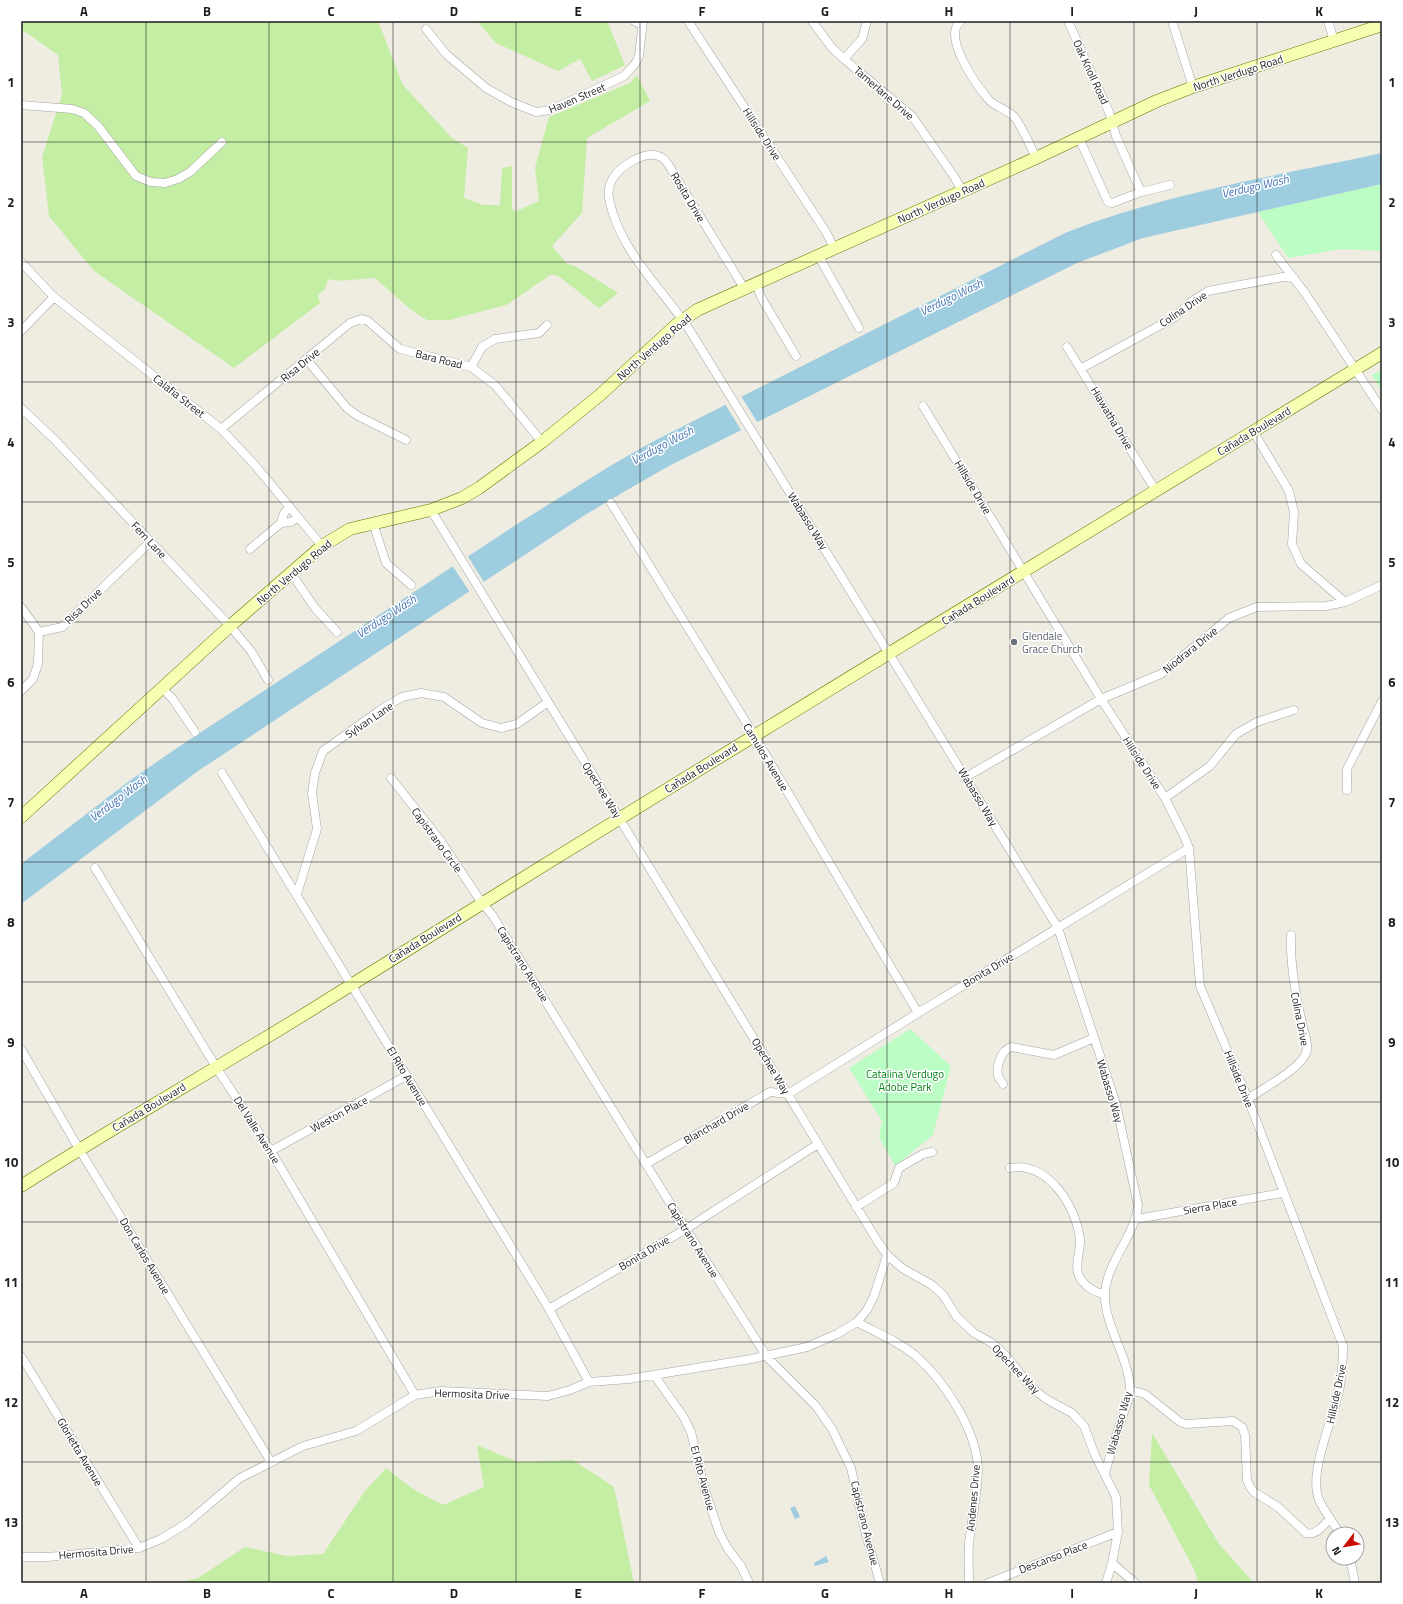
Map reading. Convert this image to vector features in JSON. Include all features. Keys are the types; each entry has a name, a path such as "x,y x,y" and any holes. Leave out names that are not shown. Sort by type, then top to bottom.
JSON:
{"main road":[{"name":"North Verdugo Road","path":"21,817 230,626 322,546 350,529 431,510 452,502 479,488 542,442 600,395 697,310 1036,158 1157,101 1193,87 1382,25"},
{"name":"Cañada Boulevard","path":"21,1186 754,735 890,654 1382,352"}],"street":[{"name":"Hillside Drive","path":"688,21 826,232 834,248"},
{"name":"Tamerlane Drive","path":"812,21 832,48 912,116 957,181 962,191"},
{"path":"844,59 862,39 867,21"},
{"path":"961,21 956,28 954,35 955,44 965,64 989,100 1006,110 1016,119 1036,158"},
{"name":"Oak Knoll Road","path":"1068,21 1109,112 1116,136 1141,192"},
{"path":"1172,21 1193,87"},
{"path":"1328,21 1334,41"},
{"name":"Haven Street","path":"426,30 446,54 486,88 511,102 536,112 551,110 624,76 636,64 639,56 640,22"},
{"path":"21,105 72,109 84,113 98,126 136,176 151,182 165,183 178,179 190,172 222,142"},
{"path":"1078,138 1108,202 1112,203 1141,192 1170,185"},
{"name":"Rosita Drive","path":"612,180 618,172 643,156 652,155 661,157 674,174 744,288"},
{"name":"Wabasso Way","path":"612,180 608,192 618,228 639,263 684,320 1058,928 1116,1104 1138,1205 1137,1219 1111,1268 1105,1294 1109,1316 1128,1371 1130,1390 1105,1473"},
{"path":"818,255 859,328"},
{"path":"1276,255 1294,278 1356,368 1382,410"},
{"name":"Calafia Street","path":"21,262 54,297 221,429 254,464 322,546"},
{"name":"Colina Drive","path":"1082,368 1175,317 1191,302 1208,291 1283,277 1294,278"},
{"path":"756,283 761,297 796,356"},
{"path":"21,332 54,297"},
{"name":"Risa Drive","path":"221,429 307,360 350,323 362,319"},
{"name":"Bara Road","path":"362,319 368,321 400,349 471,367 495,385 542,442"},
{"path":"471,367 482,347 495,339 539,333 547,325"},
{"name":"Hiawatha Drive","path":"1067,347 1082,368 1156,491"},
{"path":"307,360 347,408 358,416 406,440"},
{"name":"Hillside Drive","path":"923,406 1101,699 1165,798 1189,848 1200,986 1248,1099 1282,1193 1342,1346 1343,1362 1340,1386 1316,1483 1318,1497 1335,1526"},
{"name":"Fern Lane","path":"21,408 54,439 230,626 250,651 268,680"},
{"path":"1253,431 1290,494 1294,512 1292,544 1301,564 1345,602"},
{"name":"Camulos Avenue","path":"611,503 754,735 918,1013"},
{"path":"250,549 281,522 284,513 290,507"},
{"name":"Opechee Way","path":"431,510 856,1207 887,1255 902,1268 932,1285 943,1295 957,1317 974,1333 992,1343 1007,1356 1031,1387 1046,1399 1072,1413 1084,1426 1095,1455 1116,1497 1118,1532 1112,1563 1106,1583"},
{"path":"281,522 292,522 298,517"},
{"path":"373,523 386,563 411,585"},
{"name":"Risa Drive","path":"39,632 62,627 150,542"},
{"path":"290,573 315,608 337,632"},
{"name":"Niodrara Drive","path":"966,777 1101,699 1161,674 1229,618 1257,607 1326,606 1345,602 1382,586"},
{"path":"21,607 39,632 38,664 33,679 21,691"},
{"path":"162,688 172,698 195,732"},
{"name":"Sylvan Lane","path":"296,894 317,829 312,793 315,773 323,751 379,711 402,697 421,693 444,697 482,723 501,728 517,724 548,702"},
{"path":"1347,790 1347,769 1382,700"},
{"path":"1165,798 1210,766 1236,734 1257,722 1294,710"},
{"name":"El Rito Avenue","path":"222,773 549,1309 589,1382"},
{"name":"Capistrano Circle","path":"391,778 440,840 482,902"},
{"name":"Bonita Drive","path":"788,1094 1189,848"},
{"name":"Del Valle Avenue","path":"95,868 216,1067 271,1151 415,1395"},
{"name":"Capistrano Avenue","path":"482,902 493,916 686,1229 767,1357 816,1406 842,1447 851,1468 865,1531 880,1583"},
{"name":"Colina Drive","path":"1248,1099 1298,1065 1306,1054 1306,1039 1294,994 1290,957 1291,934"},
{"path":"1004,1084 998,1075 1000,1057 1005,1049 1011,1047 1054,1055 1094,1038"},
{"name":"Don Carlos Avenue","path":"21,1049 79,1149 271,1462"},
{"name":"Weston Place","path":"271,1151 406,1076"},
{"name":"Blanchard Drive","path":"646,1164 770,1092 788,1094"},
{"name":"Bonita Drive","path":"549,1309 686,1229 818,1144"},
{"path":"856,1207 894,1183 899,1168 923,1154 932,1152"},
{"path":"1010,1168 1020,1166 1029,1168 1039,1171 1051,1180 1069,1207 1078,1228 1080,1240 1079,1277 1095,1293 1105,1294"},
{"name":"Sierra Place","path":"1137,1219 1282,1193"},
{"name":"Hermosita Drive","path":"21,1557 48,1557 139,1548 161,1539 187,1523 240,1478 303,1446 356,1431 415,1395 441,1391 548,1396 570,1390 589,1382 654,1375 767,1357 807,1347 837,1334 857,1322 867,1310 874,1296 887,1255"},
{"name":"Andenes Drive","path":"857,1322 898,1343 918,1357 956,1404 966,1424 974,1446 978,1469 969,1545 969,1583"},
{"name":"Glorietta Avenue","path":"21,1356 139,1548"},
{"name":"El Rito Avenue","path":"654,1375 684,1416 691,1432 704,1487 719,1532 728,1549 741,1566 749,1583"},
{"path":"1130,1390 1145,1394 1180,1422 1186,1424 1236,1422 1242,1427 1245,1435 1247,1480 1254,1492 1278,1507 1306,1534 1310,1535 1316,1532 1330,1518"},
{"name":"Descanso Place","path":"988,1583 1118,1532"},
{"path":"1112,1563 1135,1583"},
{"path":"1352,1566 1355,1583"}],"green space":[{"path":"21,21 378,21 403,85 452,138 468,148 464,198 483,205 500,205 502,168 512,166 512,208 515,212 539,201 535,168 549,117 630,83 637,75 650,101 587,138 582,213 552,246 567,264 575,266 618,293 599,308 560,277 552,274 506,305 449,320 427,320 410,309 375,278 346,280 328,279 325,289 318,295 320,303 234,368 94,271 49,216 42,157 62,95 58,55 21,29"},
{"path":"477,21 607,21 625,65 592,81 580,59 558,71 496,43"},
{"path":"1382,184 1382,251 1342,249 1288,258 1258,212"},
{"path":"1382,369 1382,392 1372,375"},
{"name":"Catalina Verdugo Adobe Park","path":"910,1029 951,1066 933,1135 895,1166 879,1137 882,1121 849,1068"},
{"path":"1152,1433 1219,1544 1254,1583 1198,1583 1195,1571 1149,1485"},
{"path":"477,1445 518,1462 573,1460 614,1487 634,1583 176,1583 198,1578 245,1547 287,1556 323,1554 365,1491 386,1468 413,1489 443,1505 484,1487"}],"water":[{"name":"Verdugo Wash","path":"1382,153 1382,184 1143,238 1077,263 669,466 585,515 198,771 21,904 21,864 132,779 514,526 610,466 652,442 1065,233 1103,219 1182,196"},
{"path":"795,1506 800,1517 795,1519 790,1508"},
{"path":"826,1556 829,1562 815,1566 814,1563"}],"pier":[{"path":"741,396 759,425 743,433 725,404"},
{"path":"467,555 485,584 471,594 452,565"}],"place":[{"name":"Glendale Grace Church","path":"1014,642"}]}
